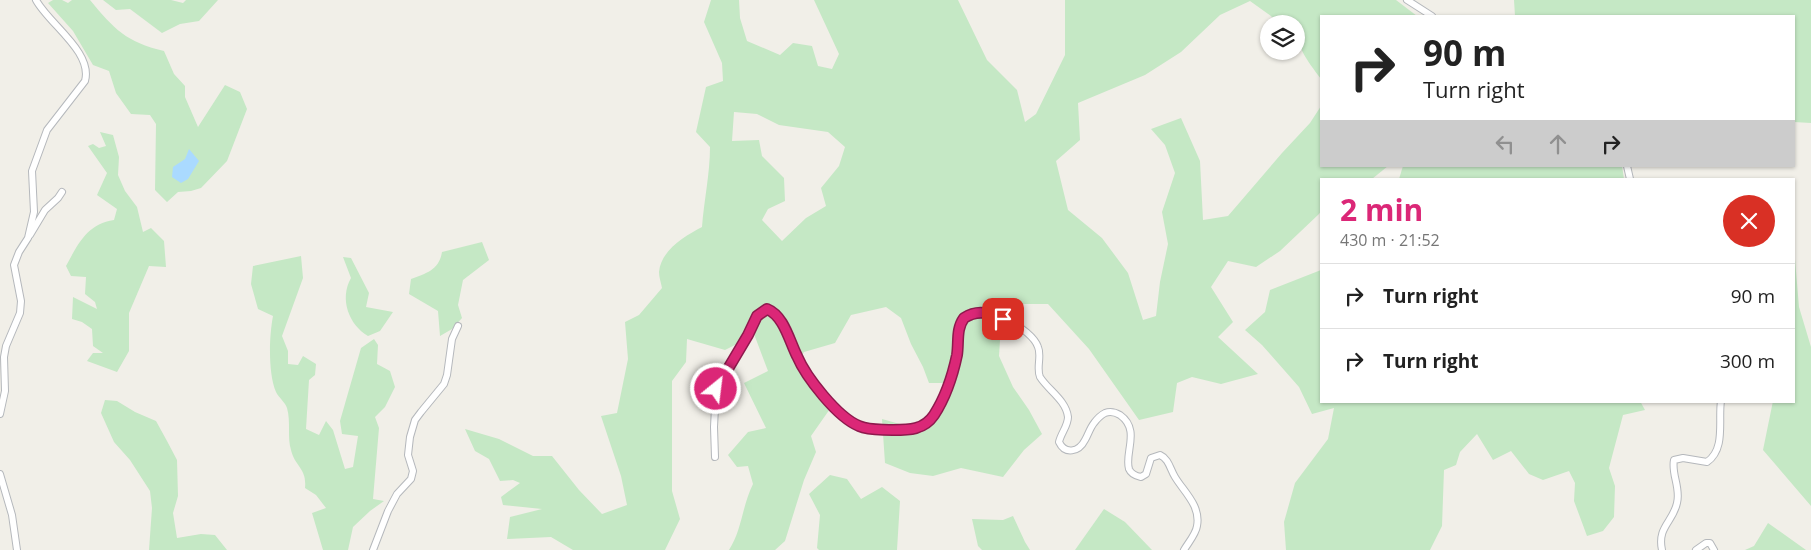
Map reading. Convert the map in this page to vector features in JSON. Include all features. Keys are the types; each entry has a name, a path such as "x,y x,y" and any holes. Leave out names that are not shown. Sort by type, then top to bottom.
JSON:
{"street":[{"path":"28,238 34,212 32,171 36,159 47,130 85,81 87,73 85,63 76,50 36,0"},
{"path":"1407,0 1430,15"},
{"path":"0,414 5,391 4,356 6,346 20,313 21,301 14,264 19,252 45,210 62,192"},
{"path":"715,457 716,389 760,312 767,309 772,311 781,321 811,383 857,426 868,429 910,430 928,423 941,402 957,354 960,324 969,315 979,312 985,313 1030,333 1034,339 1039,348 1039,375 1066,410 1068,419 1059,442 1062,448 1066,451 1078,448 1084,442 1095,421 1103,414 1110,412 1118,413 1125,419 1130,429 1132,444 1128,467 1130,472 1141,477 1146,474 1151,458 1160,455 1166,458 1175,478 1193,504 1197,517 1198,527 1184,550"},
{"path":"373,550 388,511 397,494 411,479 413,471 408,455 410,437 415,420 444,384 448,375 452,339 458,326"},
{"path":"1662,550 1660,542 1663,528 1677,504 1674,460 1683,458 1707,462 1712,458 1720,437 1721,403"},
{"path":"0,474 12,515 17,550"},
{"path":"1696,550 1706,543 1710,543 1714,550"}],"green space":[{"path":"53,0 62,0 68,3 72,0 90,0 114,27 130,39 164,51 174,74 185,86 185,97 198,127 225,85 240,92 247,109 227,161 201,188 178,192 167,202 155,190 156,124 150,115 131,114 116,93 109,71 93,65 73,31 48,3"},
{"path":"103,0 171,0 183,3 186,0 218,0 199,21 180,24 162,33 130,9 116,10"},
{"path":"711,0 739,0 740,18 747,41 780,55 793,43 812,46 818,66 832,69 839,54 814,0 958,0 987,60 1017,90 1025,122 1036,114 1065,55 1065,0 1396,0 1416,15 1320,15 1320,78 1305,55 1305,15 1269,15 1250,1 1220,15 1181,52 1145,75 1078,103 1080,140 1056,161 1068,210 1102,238 1128,273 1143,320 1156,316 1160,282 1168,244 1162,212 1175,173 1165,145 1151,129 1181,118 1200,161 1203,220 1228,216 1310,123 1320,108 1320,167 1387,167 1373,178 1320,178 1319,214 1280,251 1256,267 1228,261 1211,287 1233,322 1218,337 1258,374 1221,384 1192,377 1177,383 1173,412 1139,420 1089,349 1048,304 1018,304 991,308 1001,325 999,356 1013,387 1029,410 1042,434 1024,450 1003,477 961,468 933,476 910,473 885,463 882,419 914,428 921,433 932,423 940,411 949,383 929,383 901,318 886,307 851,315 835,343 804,352 797,363 809,383 832,406 811,436 816,452 804,480 785,541 775,550 729,550 737,534 753,484 748,466 737,467 728,455 748,432 766,428 744,383 768,371 754,334 761,316 757,314 741,342 725,350 687,339 686,362 672,381 672,491 680,519 665,550 573,550 551,537 507,539 510,517 542,509 503,505 501,497 520,483 513,480 500,481 489,459 475,451 465,429 499,439 533,456 552,456 579,490 602,514 627,505 621,476 601,416 617,413 628,359 625,322 639,315 662,288 659,272 664,257 669,250 681,239 702,227 710,147 696,132 706,87 723,81 722,63 704,22","holes":["734,112 757,114 779,125 828,132 845,147 839,166 821,188 826,206 806,218 782,241 762,220 768,209 785,201 784,178 762,156 759,140 732,141"]},
{"path":"1514,0 1811,0 1811,123 1795,122 1795,15 1515,15"},
{"path":"100,132 113,135 119,157 118,175 125,191 137,207 143,232 151,228 164,241 166,267 149,266 129,313 129,351 117,372 87,361 93,353 103,353 93,346 92,329 82,322 72,319 73,297 97,309 95,302 85,294 86,277 71,276 66,266 84,236 97,226 114,220 117,209 97,195 107,173 88,146 93,144 99,148 106,146"},
{"path":"1403,167 1622,167 1624,178 1399,178"},
{"path":"482,242 489,260 463,280 458,305 462,318 452,329 440,336 438,311 409,294 411,279 427,273 435,267 442,252"},
{"path":"301,256 303,278 282,336 288,351 288,364 298,365 303,356 316,364 315,375 309,380 306,429 319,435 326,421 333,430 345,469 353,467 358,436 342,434 340,421 361,348 374,339 378,345 377,364 390,371 395,387 385,407 375,417 379,428 373,499 384,501 353,527 348,550 323,550 312,513 326,508 316,495 305,488 303,472 293,456 290,445 287,408 276,392 270,365 273,316 258,309 251,284 253,266"},
{"path":"343,257 351,258 369,293 366,307 393,312 380,331 368,336 356,325 348,311 346,294 351,278"},
{"path":"1795,259 1799,307 1811,347 1811,506 1763,450 1773,403 1795,403"},
{"path":"1320,270 1320,403 1641,403 1645,410 1623,415 1609,468 1615,486 1614,517 1603,531 1587,536 1574,501 1575,483 1569,471 1543,480 1529,474 1511,451 1493,460 1477,434 1460,452 1456,465 1444,470 1442,526 1430,550 1286,550 1284,522 1295,483 1328,439 1334,408 1312,414 1299,387 1262,345 1245,330 1265,312 1270,290"},
{"path":"105,400 117,401 135,412 156,421 177,460 178,496 173,513 177,538 201,534 215,535 227,550 149,550 152,508 150,491 130,460 114,442 101,413"},
{"path":"830,475 847,479 861,499 882,487 900,501 897,550 819,550 817,548 820,515 809,494"},
{"path":"1104,509 1125,522 1152,550 1075,550"},
{"path":"1013,516 1030,550 982,550 978,546 972,519 1003,520"},
{"path":"1768,523 1806,550 1745,550 1754,546"}],"water":[{"path":"189,149 199,161 188,179 181,183 172,177 173,167 185,159"}],"route":[{"path":"716,389 757,316 760,312 767,309 772,311 781,321 796,356 811,383 838,410 857,426 868,429 910,430 928,423 941,402 953,369 957,354 958,331 964,318 979,312 1003,319"}]}
